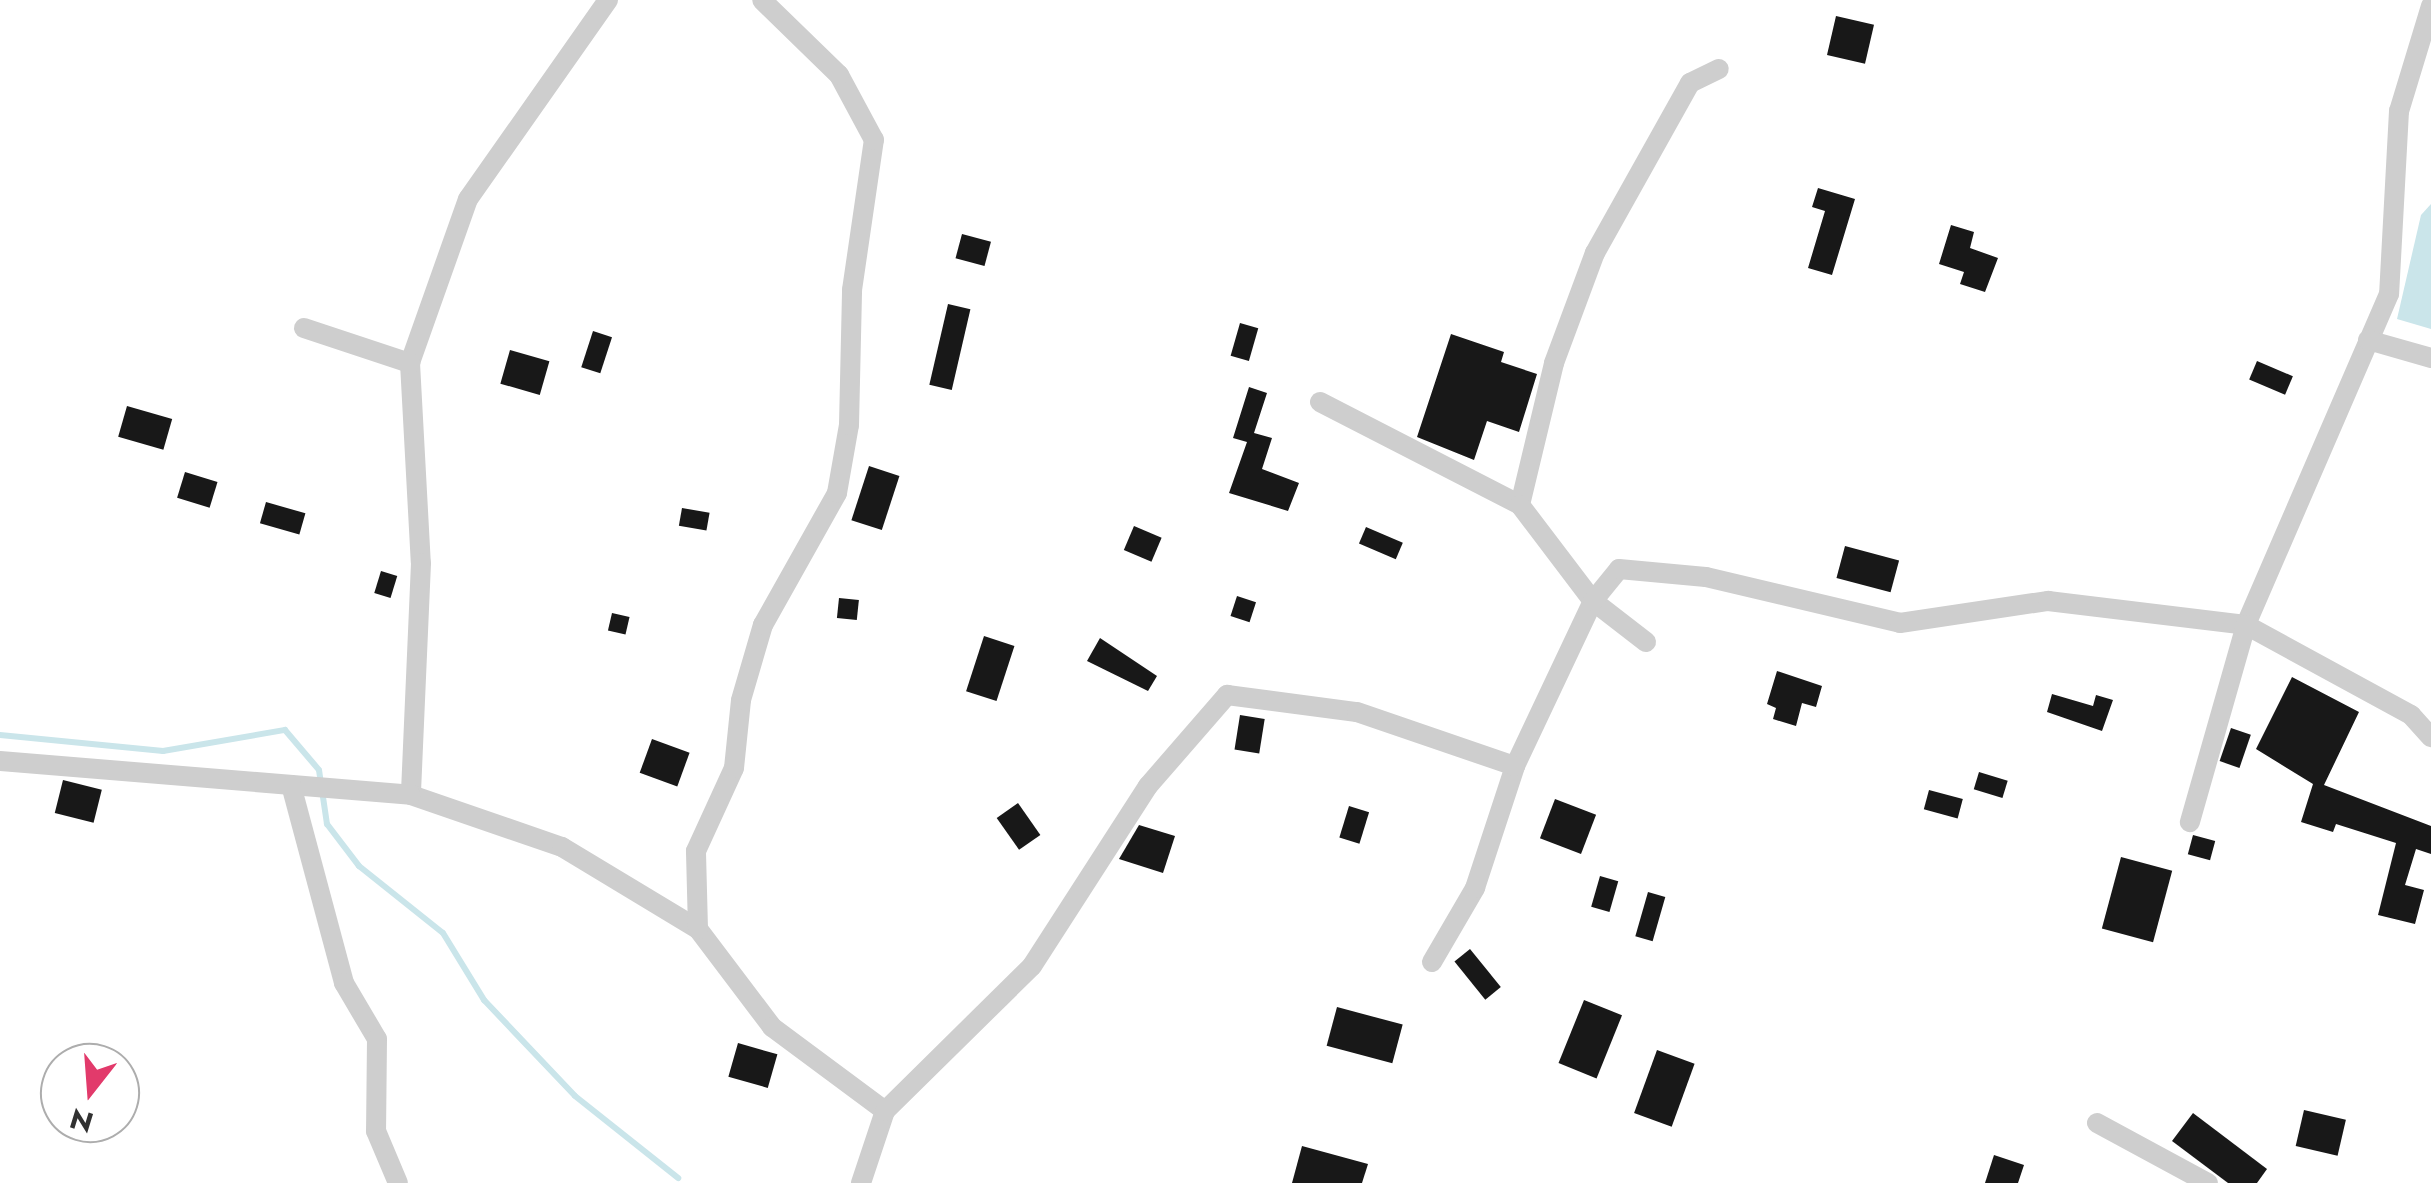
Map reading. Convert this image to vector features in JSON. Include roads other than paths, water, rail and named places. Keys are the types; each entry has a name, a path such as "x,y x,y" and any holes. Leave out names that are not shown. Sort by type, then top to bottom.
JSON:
{"street":[{"path":"411,795 422,563 410,363 468,199 608,0"},
{"path":"698,929 696,851 734,768 741,700 763,625 837,493 850,425 852,290 874,140 839,75 762,0"},
{"path":"2190,822 2246,625 2389,294 2400,111 2431,6"},
{"path":"1520,505 1554,363 1595,254 1690,83 1718,68"},
{"path":"304,328 410,363"},
{"path":"2368,340 2431,358"},
{"path":"1320,402 1520,505 1593,601 1646,642"},
{"path":"1432,962 1475,888 1514,766 1593,601 1619,569 1706,577 1900,623 2048,601 2246,625 2411,715 2431,736"},
{"path":"861,1183 884,1111 1032,966 1148,786 1227,695 1356,712 1514,766"},
{"path":"0,761 411,795 562,847 698,929 772,1026 884,1111"},
{"path":"291,785 344,983 377,1040 376,1131 398,1183"},
{"path":"2098,1123 2208,1183"}],"water":[{"path":"2431,204 2431,329 2397,319 2421,215"}],"waterway":[{"path":"0,735 163,751 285,730 319,770 327,824 359,866 443,933 484,1000 575,1096 678,1178"}]}
